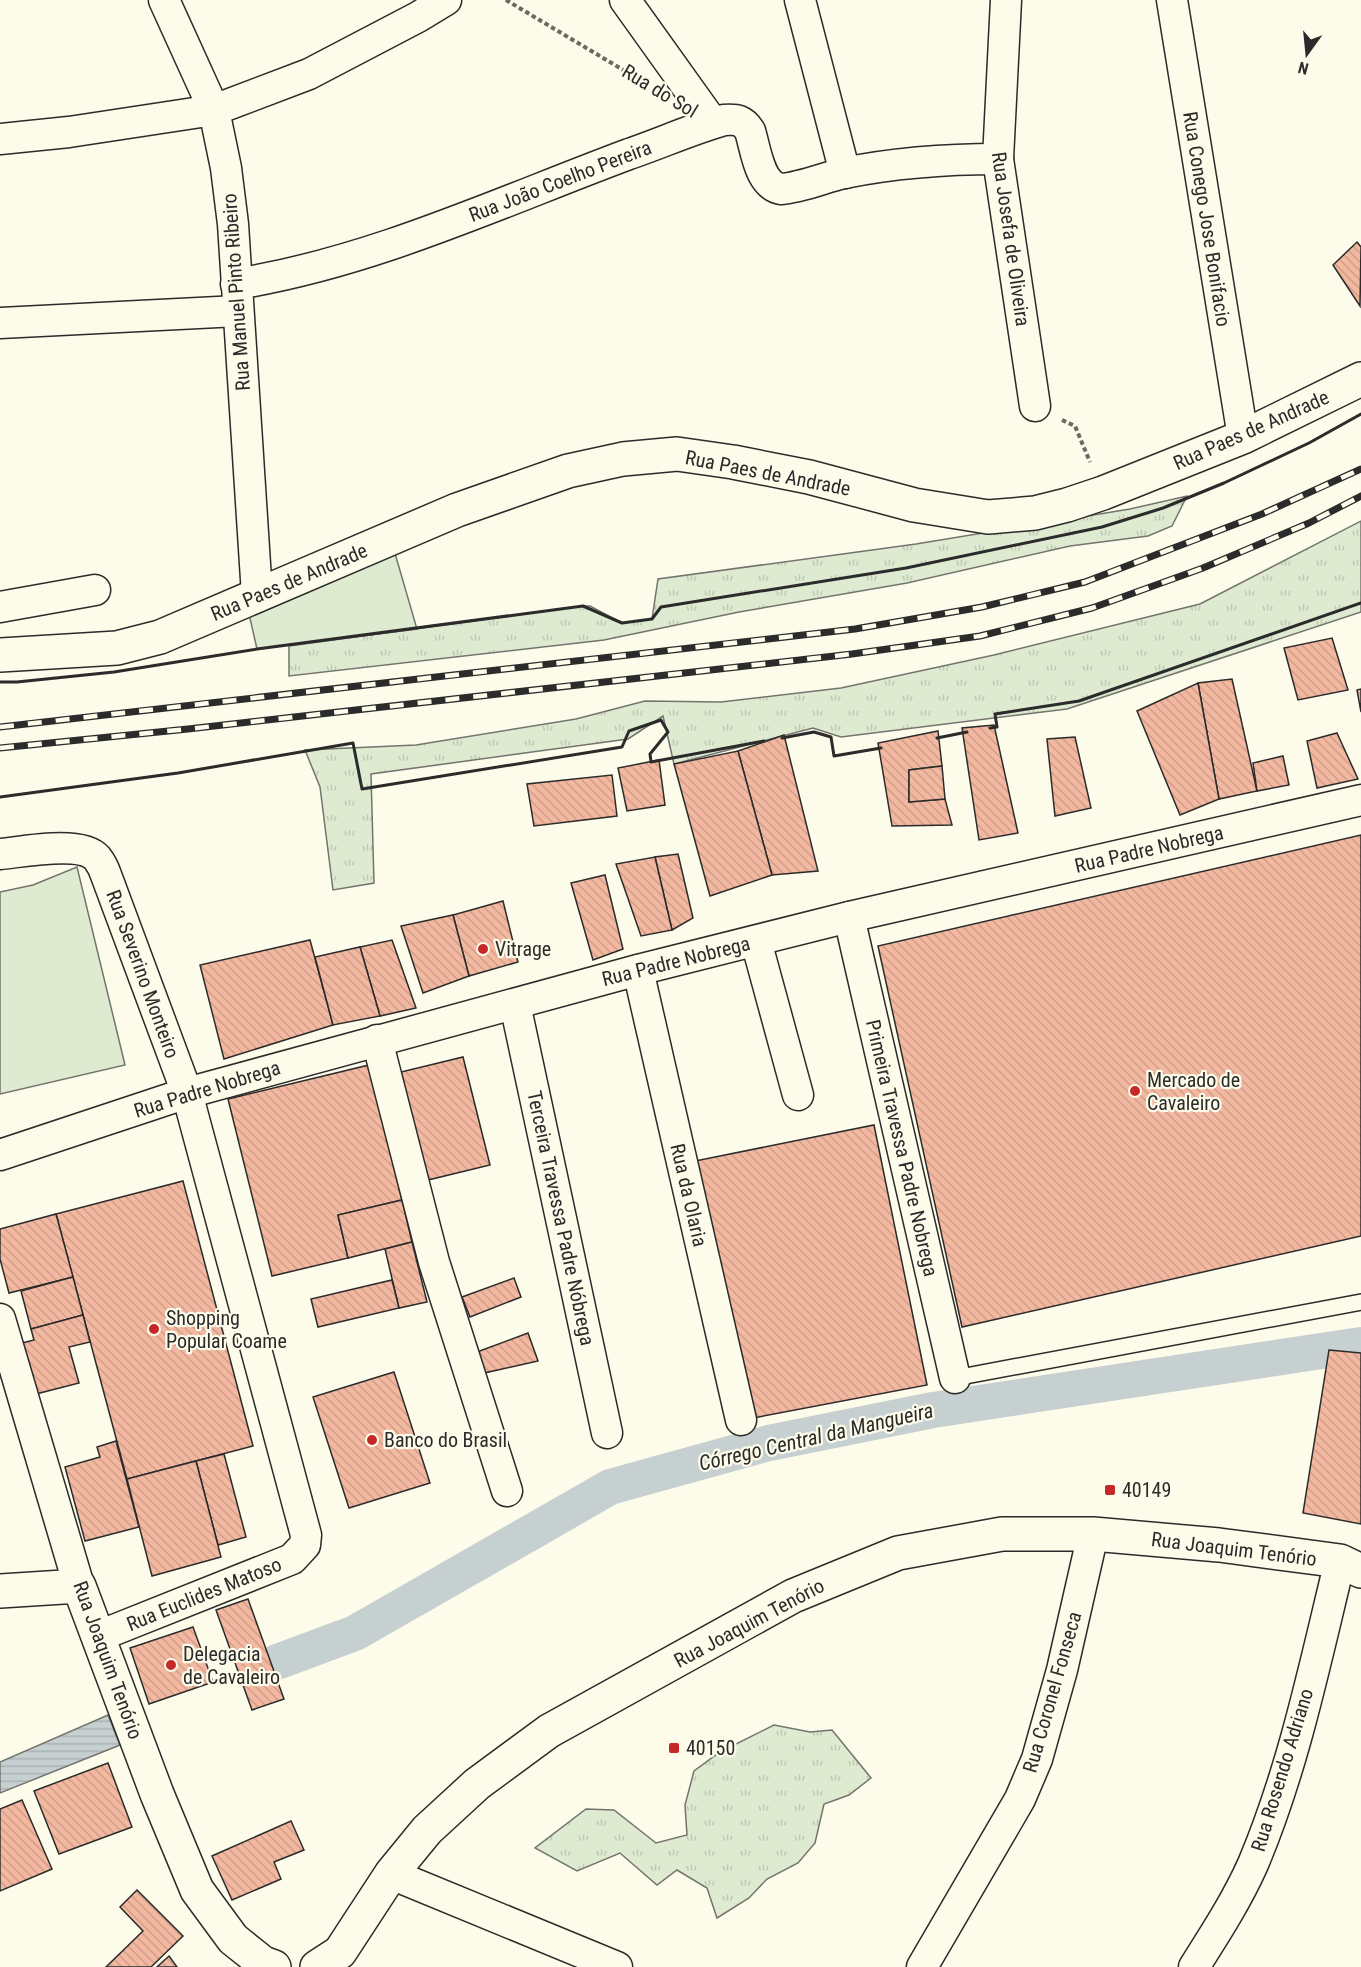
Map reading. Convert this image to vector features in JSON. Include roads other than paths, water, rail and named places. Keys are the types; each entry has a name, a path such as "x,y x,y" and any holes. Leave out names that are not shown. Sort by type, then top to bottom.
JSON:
{"street":[{"name":"Rua Manuel Pinto Ribeiro","path":"164,0 214,110 226,168 232,224 257,596"},
{"path":"0,139 69,132 214,110 309,74 446,0"},
{"name":"Rua do Sol","path":"625,0 713,123"},
{"path":"800,0 845,173 918,163 998,159"},
{"name":"Rua Josefa de Oliveira","path":"1006,0 998,159 1035,406"},
{"name":"Rua Conego Jose Bonifacio","path":"1172,0 1243,437"},
{"name":"Rua João Coelho Pereira","path":"0,323 237,297 270,278 327,265 414,236 713,123 733,119 746,124 766,180 775,188 790,188 845,173"},
{"name":"Rua Paes de Andrade","path":"0,655 117,648 160,637 457,510 568,471 623,459 677,454 809,477 914,505 988,517 1035,513 1103,493 1243,437 1361,379"},
{"path":"0,607 95,590"},
{"name":"Rua Padre Nobrega","path":"0,1155 186,1093 638,970 849,917 1361,800"},
{"name":"Rua Severino Monteiro","path":"0,854 68,849 86,852 96,857 106,875 186,1093 304,1525 305,1545"},
{"name":"Primeira Travessa Padre Nobrega","path":"849,917 955,1378"},
{"path":"756,941 798,1095"},
{"name":"Rua da Olaria","path":"638,970 741,1420"},
{"name":"Terceira Travessa Padre Nóbrega","path":"515,1004 607,1432"},
{"path":"377,1040 434,1262 507,1491"},
{"name":"Rua Joaquim Tenório","path":"0,1319 79,1586 157,1794 197,1890 233,1939 263,1963 274,1967"},
{"name":"Rua Joaquim Tenório","path":"336,1962 392,1874 427,1830 477,1784 549,1731 793,1596 898,1553 1002,1534 1093,1534 1219,1545 1350,1566"},
{"name":"Rua Coronel Fonseca","path":"921,1967 1020,1799 1036,1760 1062,1670 1093,1534"},
{"name":"Rua Euclides Matoso","path":"99,1636 292,1559 305,1545"},
{"name":"Rua Rosendo Adriano","path":"1194,1967 1252,1866 1277,1801 1350,1566"},
{"path":"0,1591 79,1586"},
{"path":"392,1874 617,1967"}],"lane":[{"path":"955,1378 1361,1302"}],"waterway":[{"name":"Córrego Central da Mangueira","path":"277,1662 355,1633 610,1487 769,1443 933,1410 1361,1345"}],"railway":[{"path":"0,727 855,629 982,607 1085,582 1262,514 1361,469"},
{"path":"0,748 852,654 980,636 1092,608 1203,568 1309,523 1361,496"}],"place":[{"name":"Vitrage","path":"483,949"},
{"name":"Mercado de Cavaleiro","path":"1135,1091"},
{"name":"Shopping Popular Coame","path":"154,1329"},
{"name":"Banco do Brasil","path":"372,1440"},
{"name":"40149","path":"1110,1490"},
{"name":"Delegacia de Cavaleiro","path":"171,1665"},
{"name":"40150","path":"674,1748"}]}
